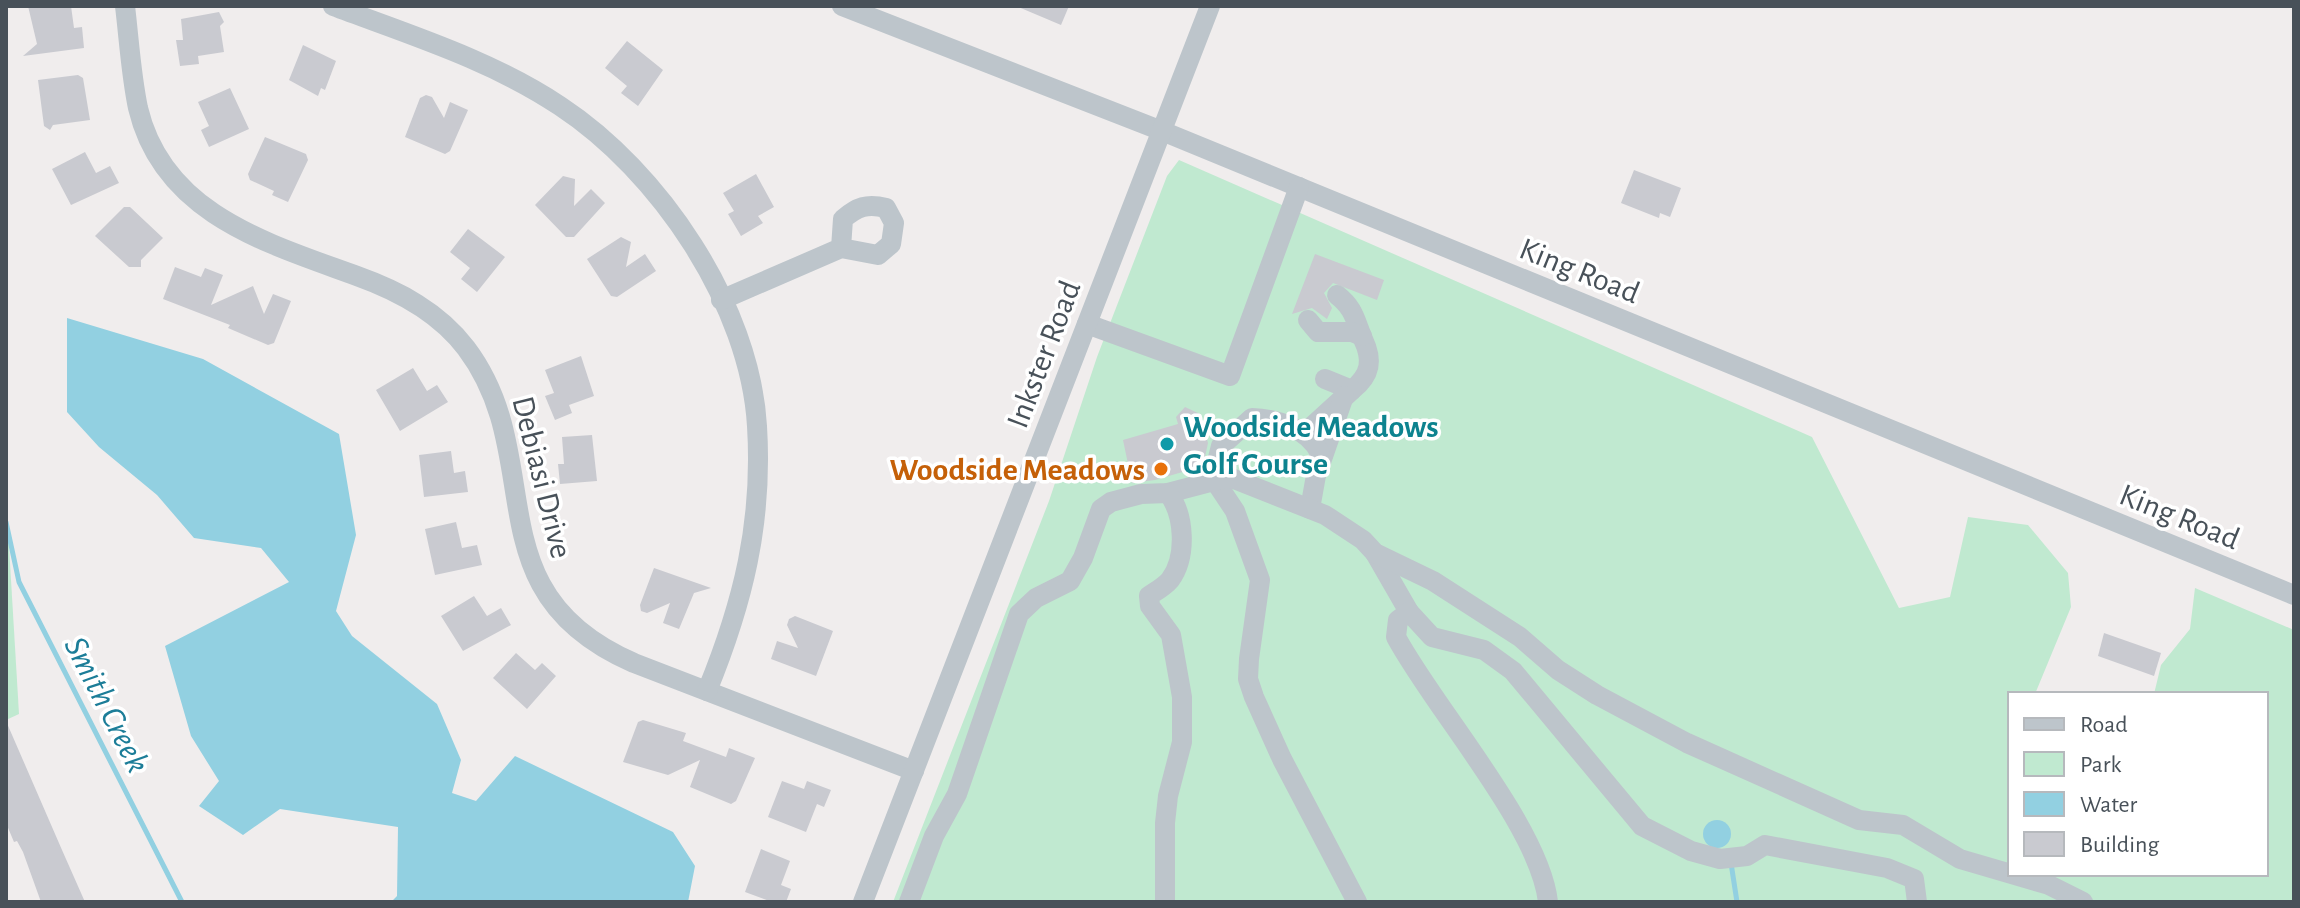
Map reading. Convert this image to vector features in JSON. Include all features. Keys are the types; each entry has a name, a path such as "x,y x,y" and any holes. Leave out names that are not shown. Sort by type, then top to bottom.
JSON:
{"street":[{"name":"Debiasi Drive","path":"125,6 144,127 155,153 184,191 233,228 382,285 434,315 465,346 492,392 505,439 520,533 536,579 547,597 572,625 597,645 914,771"},
{"path":"333,6 501,73 560,106 591,129 657,194 700,254 746,365 757,424 756,495 750,559 738,611 707,691"},
{"name":"King Road","path":"842,6 1162,131 2294,595"},
{"name":"Inkster Road","path":"863,902 1210,6"},
{"path":"1087,324 1230,376 1299,187"},
{"path":"721,300 841,248"},
{"path":"1306,432 1363,381 1371,358 1360,322 1350,305 1337,295"},
{"path":"1308,320 1318,332 1352,332 1362,336"},
{"path":"1325,379 1348,393"},
{"path":"1310,509 1320,465 1348,393"},
{"path":"1320,465 1320,453 1306,432 1266,418 1252,418 1221,446 1213,478 1235,511 1260,580 1249,659 1248,679 1254,697 1282,759 1357,902"},
{"path":"909,902 934,836 957,794 1019,614 1036,598 1070,581 1083,558 1101,509 1111,502 1141,494 1168,493 1213,478 1229,477 1310,509 1347,529 1375,553 1445,589 1520,637 1558,670 1597,695 1687,743 1859,820 1903,825 1960,859 2008,873"},
{"path":"1165,902 1165,823 1168,796 1182,742 1182,697 1171,635 1150,606 1149,596 1177,568 1181,552 1178,506 1168,493"},
{"path":"1375,553 1409,612 1432,637 1484,650 1513,671 1629,815 1656,835 1720,859 1747,856 1765,845 1887,868 1914,879 1917,902"},
{"path":"1409,612 1398,620 1396,637 1510,814 1543,878 1548,902"},
{"path":"2018,876 2049,885 2083,902"}],"green space":[{"name":"Woodside Meadows Golf Course","path":"1179,160 1812,437 1899,608 1950,597 1968,517 2028,525 2068,573 2071,607 2036,692 2008,692 2008,876 2268,876 2268,692 2154,692 2161,665 2190,629 2195,588 2294,630 2294,902 893,902 1049,501 1097,357 1167,176"},
{"path":"6,496 19,714 6,720"}],"water":[{"path":"67,318 203,359 339,434 356,535 336,611 352,636 437,704 461,760 452,793 476,801 515,756 673,832 695,866 688,902 391,902 397,896 398,827 280,809 243,835 199,806 219,781 191,736 165,646 289,582 261,548 194,538 157,495 99,447 67,412"},
{"path":"1717,820 1727,824 1731,834 1727,844 1717,848 1707,844 1703,834 1707,824"}],"building":[{"path":"28,6 71,6 74,28 82,27 84,48 23,56 37,44"},
{"path":"1016,6 1069,6 1061,25"},
{"path":"219,12 224,22 220,26 224,52 198,56 199,64 180,66 176,40 183,40 181,19"},
{"path":"627,41 663,70 638,106 621,93 627,86 605,68"},
{"path":"303,45 336,61 325,90 321,88 318,96 289,80"},
{"path":"78,75 83,78 90,120 53,125 50,130 44,126 38,80"},
{"path":"230,88 249,129 209,147 201,130 209,126 198,102"},
{"path":"426,95 432,97 444,118 450,102 468,110 450,151 445,154 405,137 420,98"},
{"path":"265,137 306,154 308,160 288,202 272,195 274,191 250,180 248,174"},
{"path":"85,152 96,173 110,166 119,183 71,205 52,169"},
{"path":"1634,170 1681,188 1670,217 1660,213 1659,218 1621,203"},
{"path":"756,174 774,207 758,216 763,223 741,236 728,214 734,211 723,193"},
{"path":"563,176 575,179 574,206 591,189 605,203 574,237 566,237 535,205"},
{"path":"124,207 130,207 163,238 141,260 141,267 129,267 95,236"},
{"path":"468,229 505,257 477,292 461,279 470,268 450,252"},
{"path":"621,237 631,242 626,267 645,254 656,271 617,297 611,296 587,259"},
{"path":"1315,254 1384,280 1377,300 1333,283 1324,293 1332,308 1327,319 1312,308 1292,314"},
{"path":"175,267 201,277 205,268 223,275 211,305 253,286 264,314 273,294 291,301 274,343 268,345 228,328 230,325 163,299"},
{"path":"581,356 594,396 569,405 572,413 555,420 545,396 554,393 545,370"},
{"path":"413,368 427,391 437,385 448,402 400,431 376,390"},
{"name":"Woodside Meadows Golf Course","path":"1185,407 1200,414 1208,443 1203,466 1155,480 1132,483 1123,440 1178,424 1176,417"},
{"path":"592,435 597,481 560,484 558,464 564,464 562,437"},
{"path":"451,451 454,473 465,471 468,492 424,497 419,455"},
{"path":"456,522 462,548 477,545 482,565 435,575 425,529"},
{"path":"654,568 711,588 694,593 679,629 663,623 670,603 647,613 641,611 640,605"},
{"path":"474,596 487,616 501,608 511,625 463,651 441,616"},
{"path":"795,616 833,631 816,676 771,659 777,641 798,648 787,625 789,619"},
{"path":"2104,633 2161,653 2154,676 2098,656"},
{"path":"516,653 535,670 542,663 556,676 527,709 493,678"},
{"path":"643,720 686,733 683,741 726,757 729,748 755,758 736,801 731,804 690,787 700,760 668,775 623,762 638,722"},
{"path":"6,721 85,902 41,902 23,852 17,841 14,842 6,823"},
{"path":"782,781 804,789 807,781 831,790 824,807 817,804 806,832 768,817"},
{"path":"761,849 790,861 781,885 791,889 786,902 772,902 745,892"}],"waterway":[{"name":"Smith Creek","path":"6,522 19,582 182,902"},
{"path":"1731,863 1737,902"}],"place":[{"name":"Woodside Meadows Golf Course","path":"1167,444"},
{"name":"Woodside Meadows","path":"1161,469"}]}
